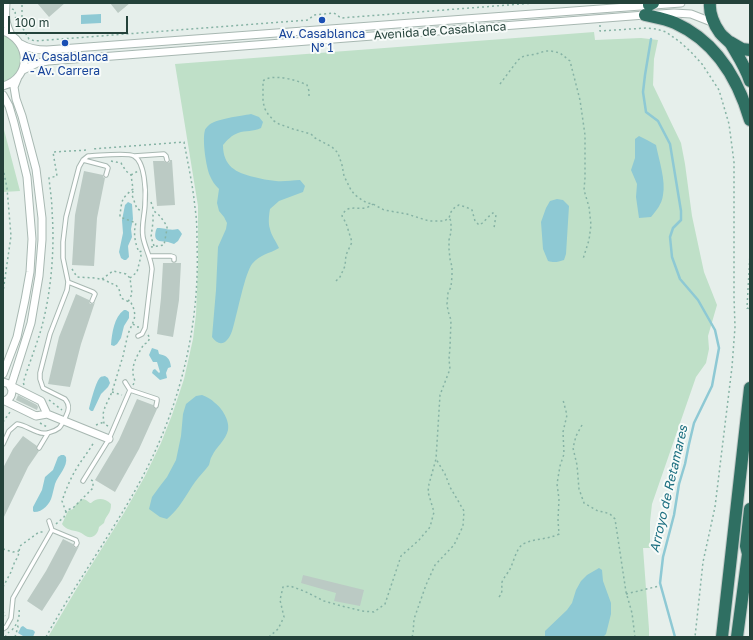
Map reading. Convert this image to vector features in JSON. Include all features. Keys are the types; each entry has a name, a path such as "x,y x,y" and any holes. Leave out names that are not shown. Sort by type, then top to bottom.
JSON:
{"highway":[{"path":"710,3 714,23 721,34 730,42 742,49 750,50"},
{"path":"649,8 695,34 713,50 722,60 736,83 745,103 750,120"},
{"path":"730,42 742,62 750,81"},
{"path":"722,637 750,388"},
{"path":"737,637 749,552 746,546 750,509"}],"street":[{"name":"Avenida de Casablanca","path":"23,70 37,63 48,61 649,8 681,3"},
{"name":"Avenida de Casablanca","path":"21,44 27,48 47,50 622,5 674,13 691,14 714,23"},
{"path":"6,6 6,22 11,35"},
{"path":"3,31 11,35 21,44 25,61 23,70 18,77 12,83 3,86"},
{"path":"4,401 11,397 11,386 31,323 39,276 42,225 36,169 14,87 18,77"},
{"path":"3,95 9,106 14,122 27,177 32,234 30,272 26,300 17,337 3,374"},
{"path":"3,382 41,401 47,414"},
{"path":"4,401 36,416 47,414 109,439"}],"lane":[{"path":"3,444 9,431 17,424 23,424 39,433 48,433 58,429 64,421 69,406 65,399 43,388 40,373 50,334 67,290 68,282 64,266 63,242 66,217 78,167 82,160 88,156 128,154 134,156 164,154 167,160"},
{"path":"134,156 142,165 146,202 142,228 152,269 144,328 142,334 138,336"},
{"path":"82,160 107,167 106,175"},
{"path":"149,256 171,256 174,257 174,260"},
{"path":"68,282 94,292 95,294 92,301"},
{"path":"126,382 130,390 157,399 158,401 156,406"},
{"path":"83,481 109,439 130,390"},
{"path":"39,448 48,433"},
{"path":"49,522 52,528 76,540 76,545"},
{"path":"3,629 6,627 11,618 13,598 50,535 52,528"}],"path":[{"path":"22,3 22,27"},
{"path":"6,6 15,10 16,22 22,27 29,39 35,41 308,20 314,15 334,13 341,18 534,3"},
{"path":"600,26 600,31 646,28 656,29 666,32 680,42 702,64 719,90 729,124 734,162 735,327 732,366 715,507 703,562 695,637"},
{"path":"500,84 518,60 524,56 544,51 560,53 570,61 580,100 585,135 584,190 589,207 591,224 589,240 583,259"},
{"path":"309,96 307,85 295,80 265,78 262,81 263,102 268,114 274,120 286,127 311,134 315,138 332,147 338,153 344,176 355,196 366,203 374,204 384,210 407,214 429,221 444,221 449,218"},
{"path":"27,388 24,382 40,332 50,283 53,240 49,178 57,176 53,152 184,142 195,208 198,260 194,315 182,380 159,443 144,474 46,637"},
{"path":"102,156 102,158 121,163 126,171 131,175 133,190 125,196 123,200 120,217 134,222"},
{"path":"3,169 10,236 3,292"},
{"path":"146,202 151,202 154,211 167,226 164,245 154,246 147,249"},
{"path":"336,281 340,277 345,266 346,256 352,242 342,216 344,211 348,209 367,207 374,204"},
{"path":"269,637 278,629 284,617 280,600 283,587 290,586 324,601 362,611 374,612 385,604 401,556 419,540 430,527 434,512 428,492 436,459 440,395 450,369 449,359 451,320 447,304 452,276 449,240 452,232 451,221 449,218 451,212 459,205 472,210 475,221 479,225 493,213 496,215 494,228"},
{"path":"154,211 152,215 153,222 151,237 154,246"},
{"path":"130,278 137,272 141,256 139,252"},
{"path":"750,253 747,308 750,308"},
{"path":"102,279 113,271 126,274 130,278 132,294 128,302"},
{"path":"77,277 102,279 116,285 119,289 120,298 131,303 133,306 135,315 134,320 128,334 124,356 103,414 104,424 113,429"},
{"path":"130,390 135,381 132,370 136,359 144,344 150,338 148,336 149,328 144,328"},
{"path":"112,392 127,396"},
{"path":"47,400 67,413"},
{"path":"499,596 502,592 502,582 510,570 517,552 522,545 532,541 552,538 559,534 559,499 557,484 564,454 563,432 567,415 563,400"},
{"path":"582,425 576,436 573,448 577,465 579,489 584,503 598,511 610,514 614,519 626,594 632,613 635,637"},
{"path":"66,512 62,501 66,488 77,467 94,442"},
{"path":"412,637 414,619 434,565 454,545 464,526 464,510 454,494 446,474 436,459"},
{"path":"52,528 64,517 67,510 73,508 93,488 93,481 86,476"},
{"path":"3,588 18,556 20,546 39,532 46,532 50,535"},
{"path":"3,549 13,552 19,551"},
{"path":"626,594 659,586"},
{"path":"15,637 18,627 17,624"}],"green space":[{"path":"594,32 595,40 641,38 658,40 654,59 653,85 681,143 692,216 704,272 717,305 708,336 709,349 706,363 696,377 652,504 650,548 643,548 649,637 48,637 145,476 161,443 172,415 184,379 193,339 196,314 198,262 198,206 175,64"},
{"path":"3,35 11,39 16,45 21,59 20,66 16,73 11,78 3,82"},
{"path":"3,126 20,191 3,192"},
{"path":"83,499 91,503 98,499 104,499 111,504 104,523 99,527 97,533 93,537 88,537 79,532 67,529 62,524 68,511 73,509 77,503"}],"water":[{"path":"101,14 101,23 81,24 81,15"},
{"path":"251,114 259,117 263,122 261,128 238,133 226,141 223,145 225,158 228,163 236,171 248,175 276,181 300,180 305,186 303,192 279,201 270,209 269,227 271,234 279,248 261,256 252,264 245,282 233,328 229,338 225,342 221,343 215,341 212,337 218,247 227,223 219,211 217,203 219,189 211,178 207,166 204,134 205,129 212,123 222,119"},
{"path":"639,136 656,145 664,189 660,204 651,217 639,218 636,197 637,184 631,170 635,158 635,139"},
{"path":"557,199 563,200 569,206 566,254 564,260 554,262 548,261 543,249 541,222 550,201"},
{"path":"128,202 132,204 132,237 128,246 129,257 124,260 121,258 119,252 123,233 122,220 125,205"},
{"path":"157,228 172,230 178,229 182,234 178,241 174,244 159,241 155,236"},
{"path":"124,310 129,312 129,318 124,326 121,338 114,346 111,345 114,326 118,317"},
{"path":"152,348 158,350 159,354 166,357 170,361 171,367 168,368 166,373 167,378 160,380 152,373 155,369 159,373 160,372 157,362 153,362 149,355"},
{"path":"105,376 108,378 110,383 101,394 93,411 91,411 89,409 96,384 100,377"},
{"path":"202,395 212,400 223,411 228,423 227,434 211,458 209,465 176,510 167,519 160,517 149,509 152,497 167,477 176,460 186,404 196,396"},
{"path":"61,455 66,457 66,464 56,481 51,499 48,505 43,509 34,512 33,507 42,490 45,477 53,470 58,457"},
{"path":"599,568 602,570 603,581 611,603 611,614 606,634 603,637 545,637 545,631 567,610 572,603 576,590 581,581 587,575"},
{"path":"23,626 35,632 33,637 22,637 23,636 18,633"}],"building":[{"path":"37,3 65,3 49,17"},
{"path":"110,3 130,3 118,13"},
{"path":"170,160 172,160 175,205 157,206 153,161 164,161 167,163 170,162"},
{"path":"84,171 103,175 105,178 97,218 94,266 72,265 75,215"},
{"path":"163,263 181,263 179,300 173,337 157,334"},
{"path":"76,294 89,300 90,304 95,302 81,344 70,387 48,384 59,337"},
{"path":"18,395 37,405 37,410 16,400"},
{"path":"137,399 153,405 154,408 157,409 139,449 115,492 95,480 119,440"},
{"path":"23,436 37,446 36,449 39,451 28,467 3,519 3,468 13,449"},
{"path":"63,539 73,544 75,548 79,546 62,580 42,611 27,601 46,571"},
{"path":"303,575 364,590 360,606 334,601 336,593 301,583"}],"waterway":[{"name":"Arroyo de Retamares","path":"651,39 643,92 646,112 658,121 670,144 681,211 681,220 673,228 670,237 672,257 680,279 698,300 715,330 719,348 712,386 694,423 679,484 674,515 663,557 660,583 675,637"}],"place":[{"name":"Av. Casablanca Nº 1","path":"322,20"},
{"name":"Av. Casablanca - Av. Carrera","path":"65,43"}]}
